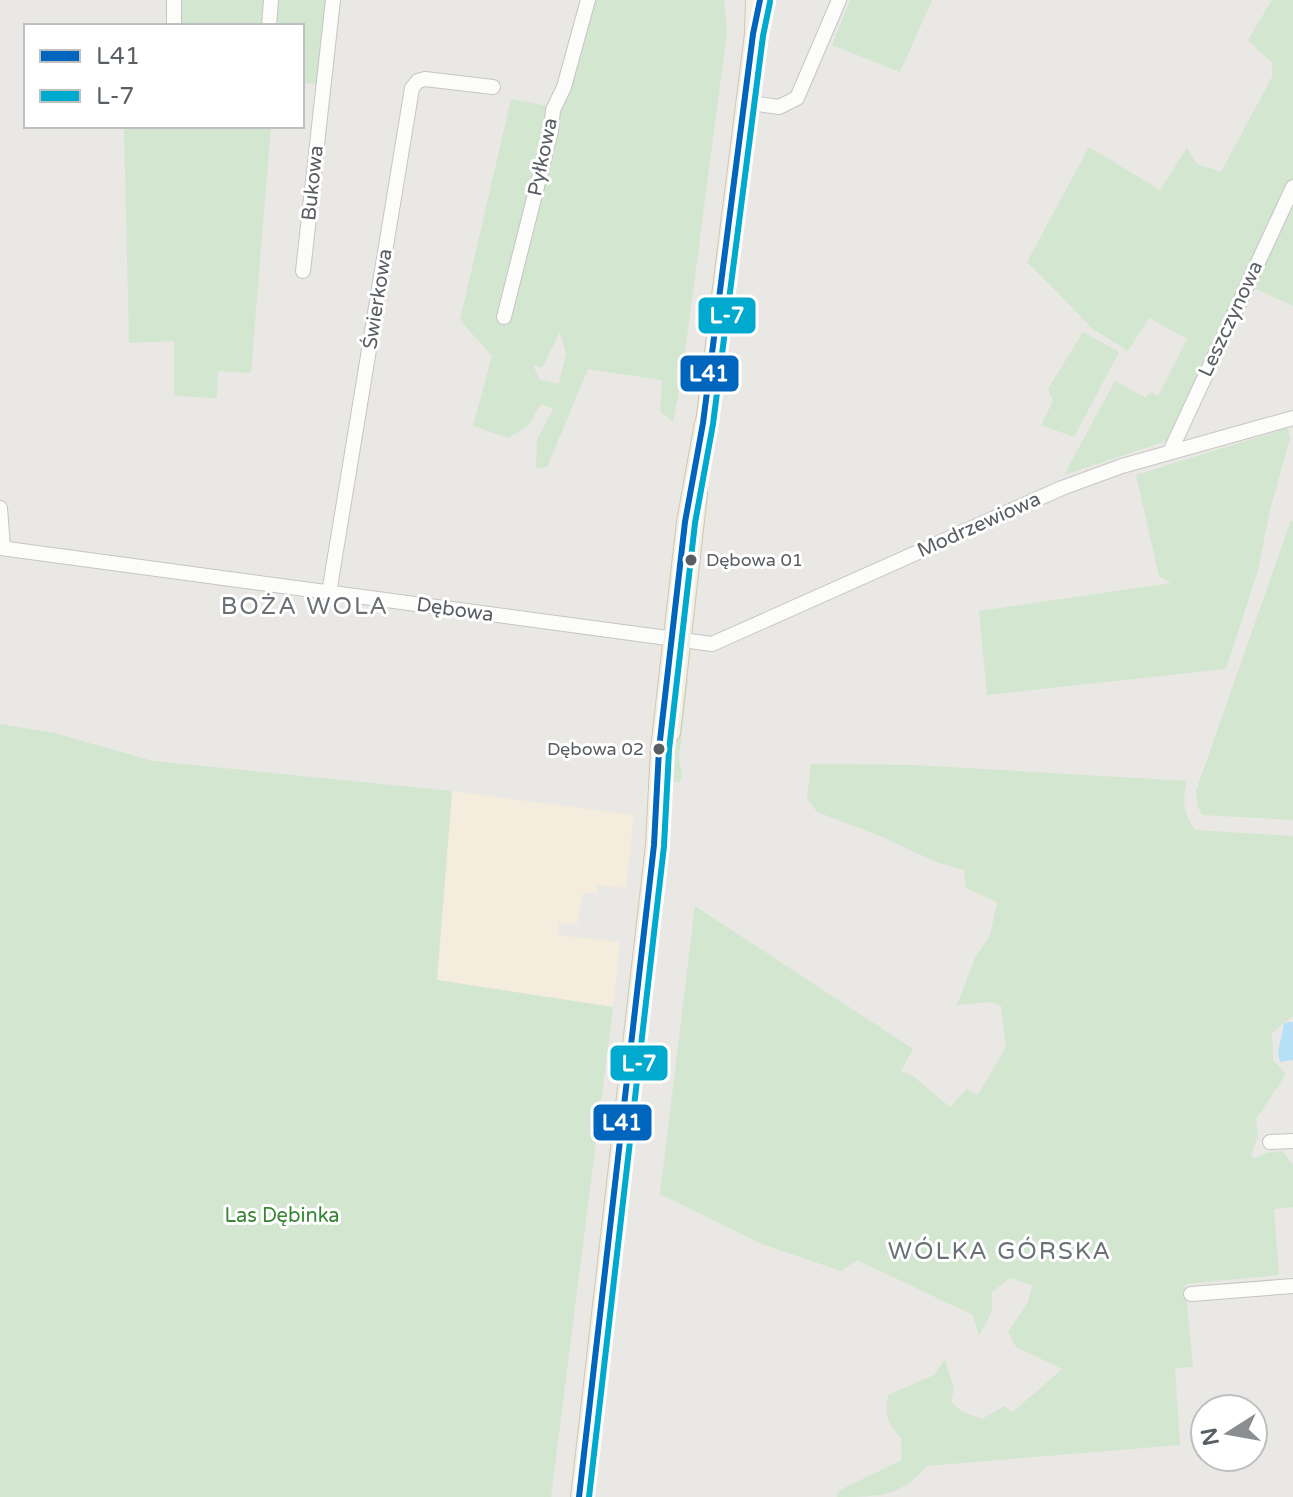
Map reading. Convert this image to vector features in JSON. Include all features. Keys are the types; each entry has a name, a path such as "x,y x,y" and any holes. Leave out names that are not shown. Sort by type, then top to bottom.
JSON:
{"main road":[{"path":"753,34 754,0"},
{"path":"579,1497 654,837 655,789 677,640 688,498 703,423 760,0"}],"street":[{"path":"174,0 174,24"},
{"path":"269,24 271,0"},
{"name":"Bukowa","path":"303,271 333,0"},
{"name":"Pyłkowa","path":"504,317 551,131 553,110 564,87 588,0"},
{"path":"744,102 779,107 797,98 839,0"},
{"name":"Świerkowa","path":"329,593 412,88 425,79 493,87"},
{"name":"Leszczynowa","path":"1170,452 1293,187"},
{"name":"Modrzewiowa","path":"677,640 712,644 1062,488 1122,466 1293,418"},
{"path":"0,508 2,548"},
{"name":"Dębowa","path":"2,548 677,640"},
{"path":"1270,1142 1293,1141"},
{"path":"1191,1294 1293,1286"}],"shaded area":[{"path":"452,791 634,815 626,888 598,885 597,893 583,893 577,924 559,923 558,935 620,942 613,1007 436,980"}],"green space":[{"path":"179,0 330,0 320,84 304,83 304,24 179,24"},
{"path":"589,0 724,0 727,32 682,375 673,422 660,411 662,380 588,369 547,467 536,468 537,440 553,409 541,404 528,426 508,438 473,426 492,356 460,320 511,99 563,109","holes":["560,332 566,353 559,384 540,380 533,365 542,368"]},
{"path":"850,0 932,0 900,72 832,45"},
{"path":"1272,0 1293,0 1293,306 1250,286 1175,438 1064,475 1115,381 1145,397 1151,392 1158,396 1187,339 1149,318 1128,351 1093,329 1027,262 1089,147 1160,190 1187,148 1197,164 1221,172 1272,77 1272,63 1248,40"},
{"path":"124,128 271,128 251,373 218,371 217,398 174,396 174,341 129,343"},
{"path":"1083,332 1119,352 1074,437 1041,425 1053,401 1048,389"},
{"path":"1287,428 1290,438 1270,510 1258,570 1226,669 987,695 979,611 1171,583 1159,576 1136,475"},
{"path":"1291,520 1293,820 1202,815 1196,791"},
{"path":"682,678 688,679 679,757 682,777 679,783 673,781 672,768"},
{"name":"Las Dębinka","path":"0,724 54,733 153,761 452,791 437,980 613,1007 551,1497 0,1497"},
{"path":"811,764 914,765 1187,781 1185,806 1195,830 1293,836 1293,1016 1272,1033 1273,1060 1286,1074 1256,1119 1258,1135 1251,1156 1255,1158 1282,1151 1293,1164 1293,1207 1274,1209 1279,1275 1185,1284 1193,1367 1175,1368 1180,1445 927,1466 907,1484 887,1493 837,1497 838,1491 902,1460 901,1438 888,1418 888,1395 934,1375 945,1359 954,1389 951,1402 963,1412 982,1419 1004,1406 1013,1412 1062,1369 1016,1347 1008,1332 1028,1302 1032,1285 1010,1278 992,1292 992,1311 979,1336 973,1315 857,1260 841,1271 762,1244 660,1194 695,906 913,1049 901,1071 913,1076 950,1107 967,1089 978,1095 1006,1047 1001,1006 992,1002 957,1005 975,958 990,936 997,902 966,888 964,870 936,862 817,812 807,798"}],"water":[{"path":"1293,1022 1293,1060 1280,1062 1278,1053 1284,1024"}],"transit line":[{"name":"L41","path":"579,1497 654,845 659,749 685,522 703,423 760,0"},
{"name":"L-7","path":"589,1497 664,846 669,750 695,523 713,424 770,2"}],"place":[{"name":"Dębowa 01","path":"691,560"},
{"name":"Dębowa 02","path":"659,749"}],"district":[{"name":"BOŻA WOLA","path":"305,606"},
{"name":"WÓLKA GÓRSKA","path":"1000,1251"}]}
